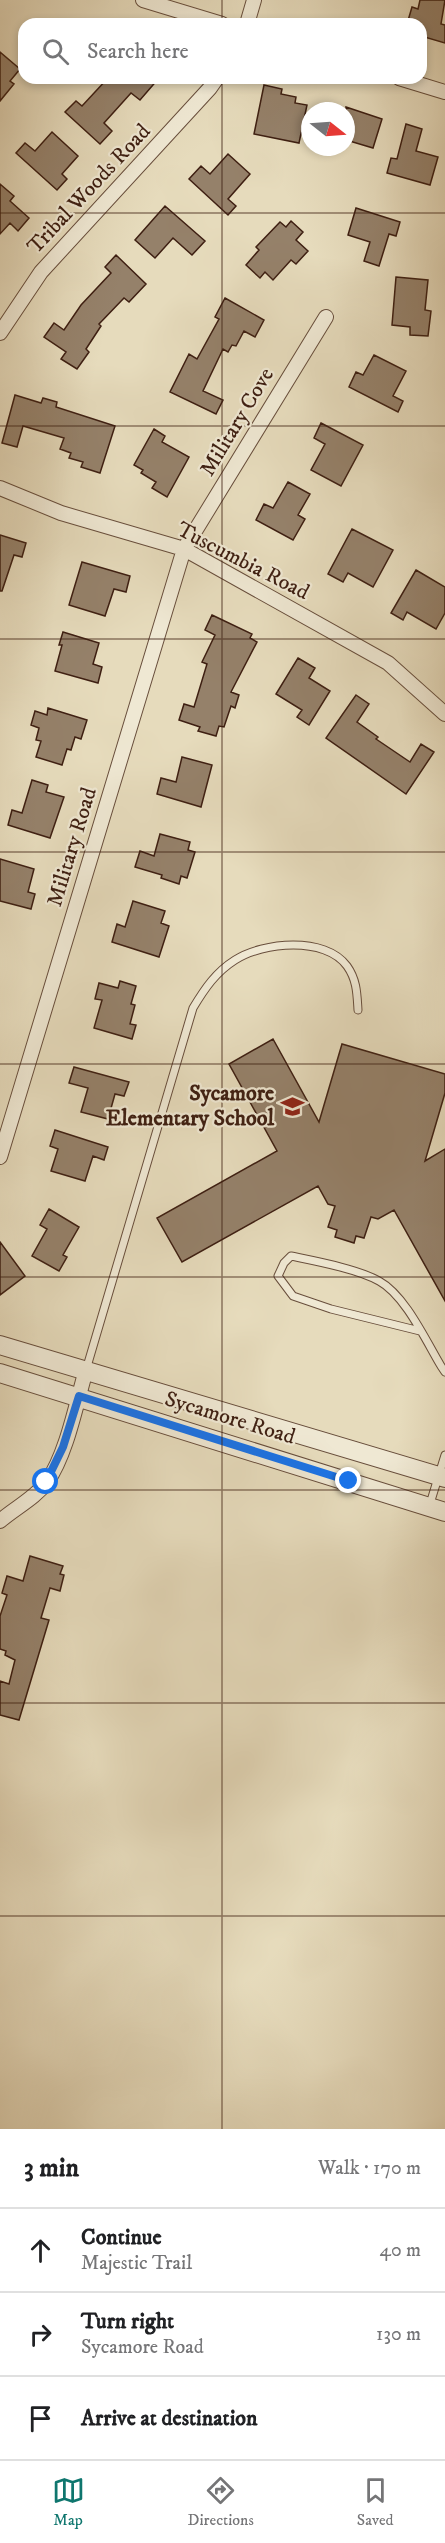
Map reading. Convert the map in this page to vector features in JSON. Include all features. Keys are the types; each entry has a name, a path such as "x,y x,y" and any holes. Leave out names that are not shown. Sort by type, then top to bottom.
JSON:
{"street":[{"path":"143,0 202,18"},
{"path":"249,18 254,0"},
{"name":"Tribal Woods Road","path":"0,333 41,272 213,84"},
{"path":"419,84 445,92"},
{"name":"Military Cove","path":"184,549 326,317"},
{"name":"Tuscumbia Road","path":"0,488 61,513 184,549 388,663 445,714"},
{"name":"Military Road","path":"0,1157 184,549"},
{"name":"Sycamore Road","path":"0,1345 441,1477"},
{"path":"0,1521 34,1495 46,1482 63,1447 86,1370"},
{"name":"Sycamore Road","path":"0,1373 437,1509"}],"lane":[{"path":"86,1370 194,1008 207,985 222,969 256,949 280,945 300,945 332,954 346,964 356,982 358,1010"},
{"path":"420,1331 331,1309 293,1296 278,1276 284,1263 291,1256 380,1281 399,1298 420,1331 445,1372"},
{"path":"437,1509 445,1455"}],"building":[{"path":"420,0 445,0 441,24 445,25 445,43 427,38 427,18 409,18 412,7 418,9"},
{"path":"0,52 18,67 18,71 10,81 14,84 0,101"},
{"path":"102,84 154,84 140,100 131,93 104,123 112,131 100,144 65,112 76,101 82,106"},
{"path":"264,85 282,89 281,94 296,97 295,103 301,104 299,143 254,134"},
{"path":"355,110 382,119 373,148 355,143"},
{"path":"406,124 422,129 416,151 438,157 430,185 387,173 391,158 397,159"},
{"path":"52,132 78,156 62,174 67,179 57,190 16,153 25,143 35,151"},
{"path":"228,154 250,174 228,199 236,206 228,215 189,179 201,166 210,174"},
{"path":"0,184 14,196 10,201 29,218 18,231 10,223 0,234"},
{"path":"165,206 205,241 192,255 173,238 155,258 135,240"},
{"path":"356,208 400,222 396,236 389,234 379,266 364,261 370,242 348,235"},
{"path":"291,221 303,232 296,240 308,251 296,264 291,260 273,280 265,272 260,278 246,265 259,250 256,247 280,222 286,227"},
{"path":"116,255 146,284 129,302 124,298 99,324 101,326 86,349 89,352 77,369 61,359 66,352 44,337 54,323 64,330 81,305 111,273 105,267"},
{"path":"396,277 428,280 425,310 431,311 428,336 410,335 410,327 392,325"},
{"path":"225,298 264,320 255,337 244,331 236,346 232,345 228,352 223,349 203,391 223,400 216,414 170,392 189,354 197,359 219,319 215,317"},
{"path":"374,355 406,371 393,396 403,401 398,412 349,387 356,372 363,375"},
{"path":"15,395 41,403 43,398 57,402 56,407 115,426 100,473 81,467 83,462 69,458 71,453 60,449 64,438 23,426 17,447 2,443"},
{"path":"321,423 363,445 341,486 311,470 325,444 314,438"},
{"path":"154,429 165,436 162,442 189,457 167,497 152,488 156,482 141,473 143,470 134,465"},
{"path":"288,482 310,494 298,515 305,519 293,540 256,520 264,504 273,508"},
{"path":"352,529 393,550 373,587 348,573 343,582 328,574"},
{"path":"0,535 26,543 22,557 14,555 2,591 0,591"},
{"path":"82,562 130,576 126,592 114,589 105,616 69,605"},
{"path":"416,570 445,587 445,613 436,629 407,612 403,620 391,613"},
{"path":"212,615 252,634 250,638 257,642 231,692 239,695 235,708 231,706 224,727 219,726 216,736 198,731 200,727 179,720 184,704 194,707 207,664 202,662 215,635 205,630"},
{"path":"63,632 99,643 93,664 102,667 98,683 55,671"},
{"path":"298,658 315,668 309,678 330,691 309,725 297,717 302,710 276,694"},
{"path":"356,695 369,704 357,722 378,737 376,739 410,762 421,744 434,752 406,794 326,738"},
{"path":"48,708 87,720 81,739 75,737 71,750 67,749 62,765 36,757 41,741 36,740 39,728 31,725 35,711 47,715"},
{"path":"182,757 212,765 201,807 157,794 161,778 176,782"},
{"path":"32,780 48,785 46,792 64,797 50,838 8,825 12,810 22,813"},
{"path":"160,834 190,842 188,850 195,852 187,878 181,876 179,884 161,878 162,875 135,867 140,851 154,856"},
{"path":"0,859 34,869 28,892 35,894 31,909 0,901"},
{"path":"133,901 165,911 161,923 169,926 159,957 112,942 117,924 125,927"},
{"path":"120,981 136,986 131,1004 135,1005 130,1024 136,1025 132,1039 94,1028 102,1000 95,999 99,983 118,988"},
{"path":"273,1039 319,1122 342,1044 445,1074 445,1093 425,1161 445,1149 445,1301 394,1210 378,1219 371,1217 364,1238 356,1236 354,1243 335,1237 337,1230 328,1227 335,1206 328,1204 318,1186 182,1262 157,1218 277,1151 229,1064"},
{"path":"74,1067 129,1082 124,1096 115,1094 108,1119 81,1112 88,1088 69,1083"},
{"path":"55,1130 108,1147 104,1160 93,1156 85,1181 51,1171 58,1149 50,1146"},
{"path":"49,1209 79,1227 63,1255 67,1257 59,1271 32,1256 47,1229 40,1225"},
{"path":"0,1242 25,1276 0,1295"},
{"path":"30,1556 63,1566 60,1574 64,1575 60,1591 50,1588 41,1618 49,1620 19,1720 0,1715 0,1681 9,1684 15,1660 5,1655 6,1651 0,1649 0,1616 7,1595 2,1593 7,1576 23,1581"}],"place":[{"name":"Sycamore Elementary School","path":"292,1106"}],"route":[{"path":"46,1482 63,1447 79,1396 349,1481"}]}
